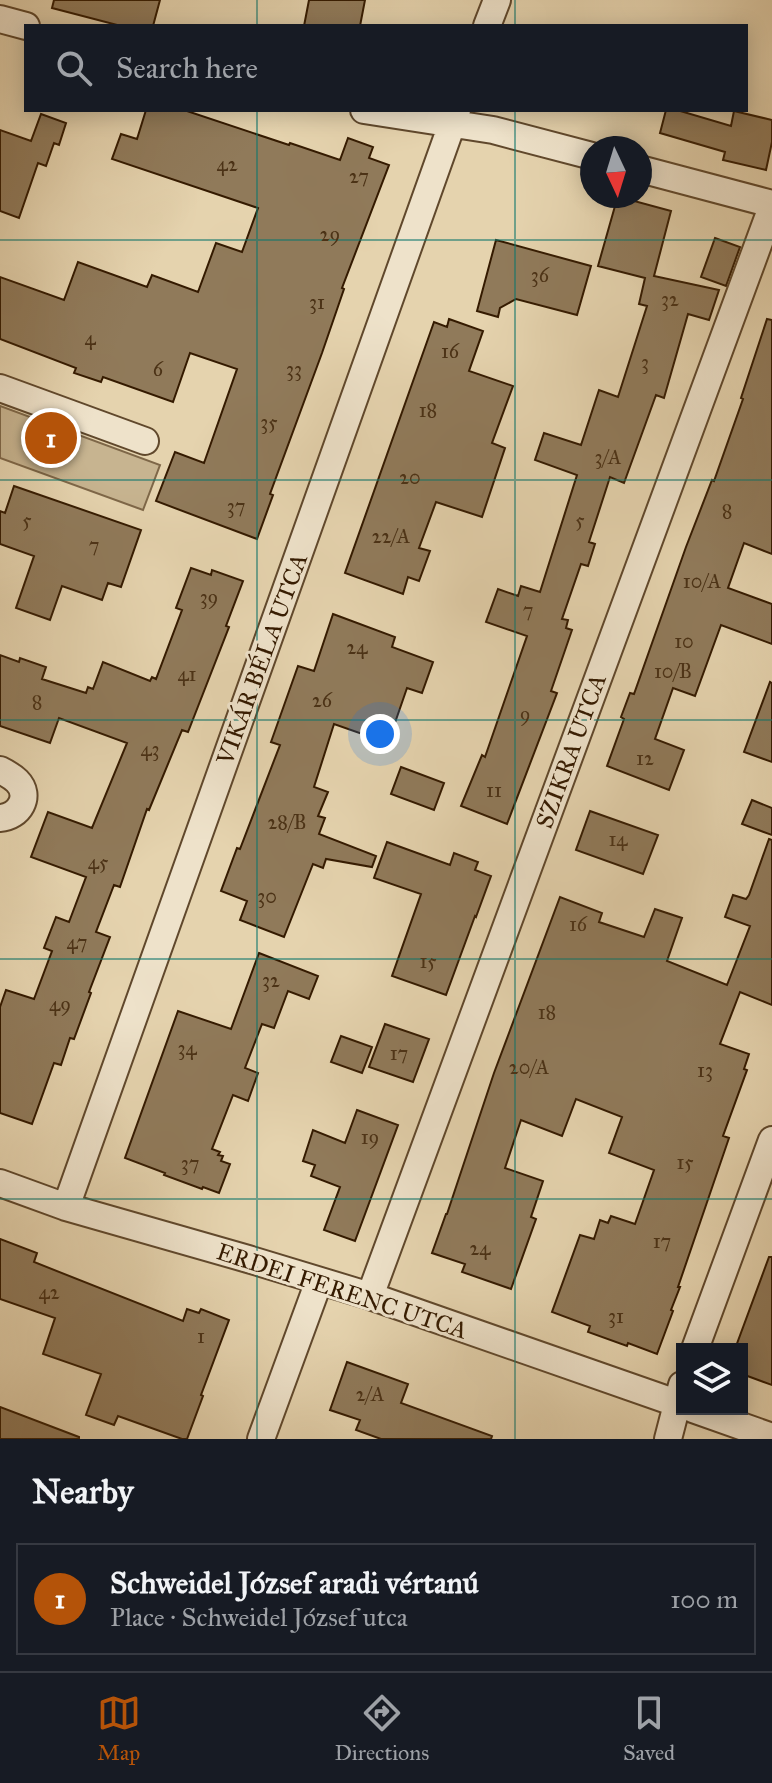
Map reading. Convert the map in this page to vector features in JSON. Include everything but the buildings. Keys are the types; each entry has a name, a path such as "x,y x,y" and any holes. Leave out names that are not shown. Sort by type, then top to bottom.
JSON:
{"street":[{"path":"488,24 497,0"},
{"path":"0,19 24,25"},
{"path":"375,112 418,120 454,117 580,153"},
{"name":"VIKÁR BÉLA UTCA","path":"66,1207 454,117"},
{"path":"652,172 772,205"},
{"name":"SZIKRA UTCA","path":"370,1296 772,205"},
{"path":"0,388 145,441"},
{"path":"0,770 17,781 23,795 22,805 16,813 0,818"},
{"path":"697,1343 772,1140"},
{"name":"ERDEI FERENC UTCA","path":"0,1183 66,1207 370,1296 676,1398"},
{"path":"261,1439 319,1281"},
{"path":"668,1439 678,1415"},
{"name":"ERDEI FERENC UTCA","path":"718,1415 772,1437"}],"shaded area":[{"path":"0,406 160,465 143,510 0,458"}],"place":[{"name":"Schweidel József aradi vértanú","path":"51,438"}]}
